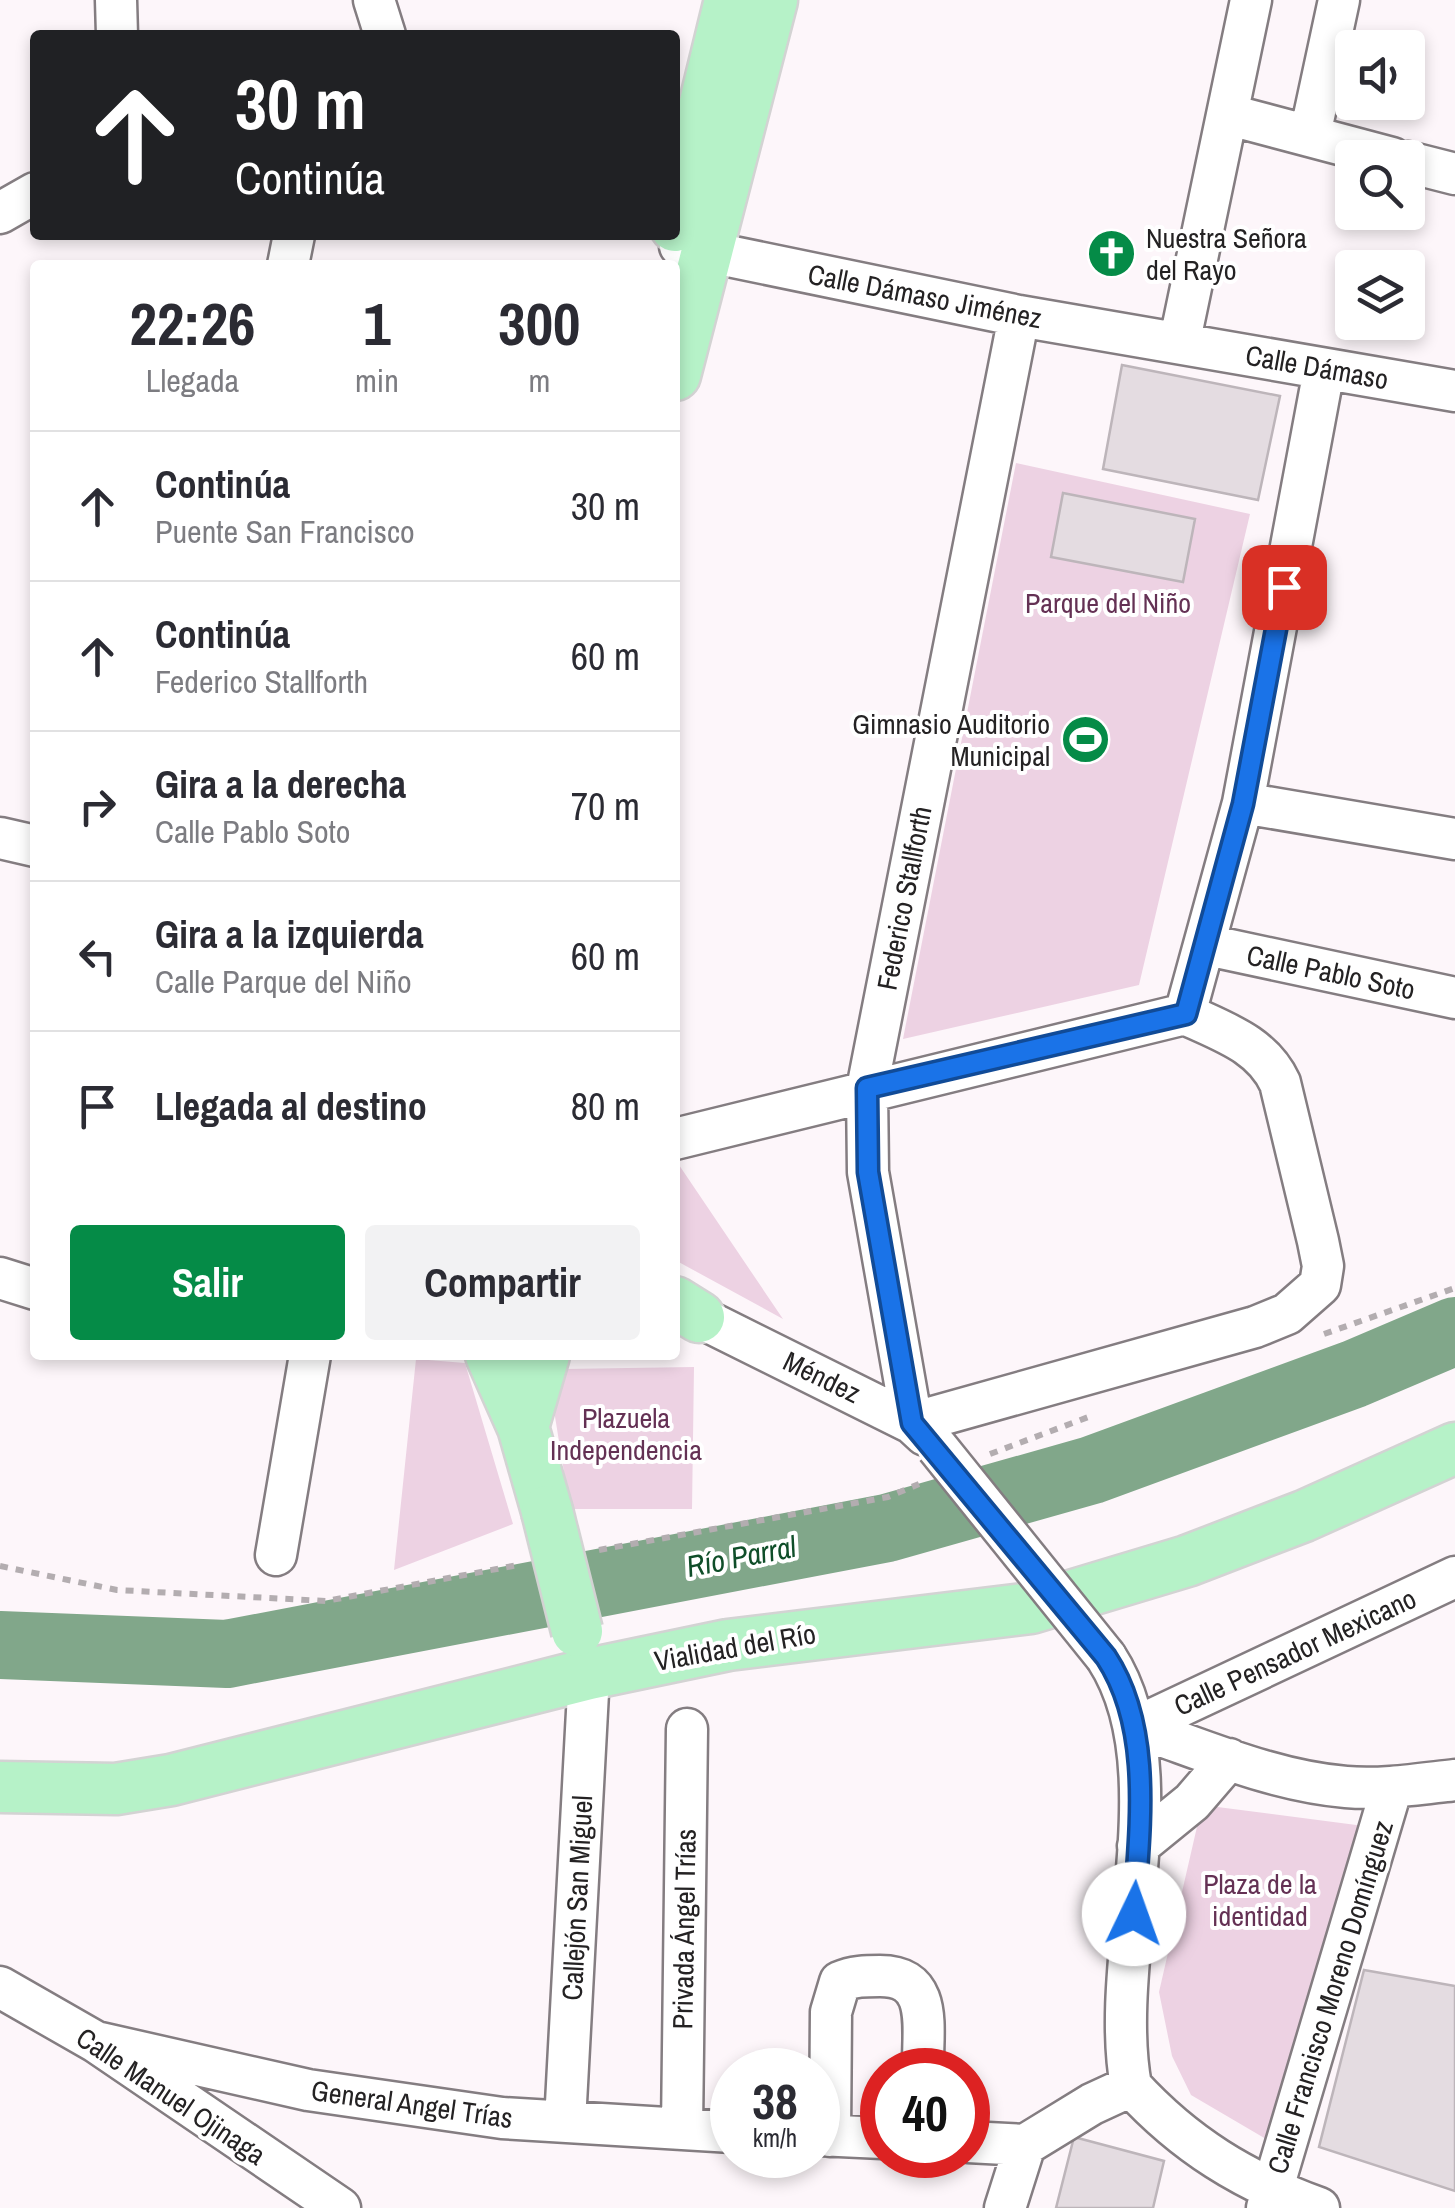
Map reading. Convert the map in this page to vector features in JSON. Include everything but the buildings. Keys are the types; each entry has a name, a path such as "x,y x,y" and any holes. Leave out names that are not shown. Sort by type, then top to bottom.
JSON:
{"main road":[{"path":"680,216 686,129 730,0"},
{"path":"680,240 772,0"},
{"path":"493,1360 524,1427 583,1652"},
{"path":"524,1427 543,1360"},
{"name":"Vialidad del Río","path":"0,1787 116,1790 171,1780 583,1652 976,1618 1047,1604 1187,1561 1304,1516 1455,1448"}],"street":[{"path":"116,0 116,30"},
{"path":"374,0 383,30"},
{"path":"1180,340 1230,116 1251,0"},
{"path":"1310,135 1339,0"},
{"path":"1230,116 1335,142"},
{"path":"1425,166 1455,174"},
{"path":"0,214 30,196"},
{"name":"Calle Dámaso Jiménez","path":"678,245 1019,316 1180,340"},
{"name":"Federico Stallforth","path":"924,1451 868,1172 867,1088 1019,316"},
{"name":"Calle Dámaso","path":"1180,340 1324,370 1455,390"},
{"path":"1186,1014 1243,804 1324,370"},
{"path":"1243,804 1455,839"},
{"path":"0,838 30,845"},
{"name":"Calle Pablo Soto","path":"1207,945 1455,998"},
{"path":"680,1138 867,1088 1186,1014 1262,1054 1276,1074 1318,1240 1323,1266 1320,1285 1288,1314 924,1451 1106,1657 1124,1685 1136,1727 1138,1846 1126,2036 1131,2086 1185,2140 1270,2200 1319,2208"},
{"path":"0,1278 30,1288"},
{"name":"Méndez","path":"683,1312 924,1451"},
{"path":"276,1554 309,1360"},
{"name":"Calle Pensador Mexicano","path":"1136,1727 1455,1577"},
{"name":"Callejón San Miguel","path":"565,2122 583,1652"},
{"path":"1136,1727 1229,1759 1325,1785 1392,1786 1455,1780"},
{"name":"Privada Ángel Trías","path":"682,2130 686,1729"},
{"path":"1138,1846 1192,1802 1229,1759"},
{"name":"Calle Francisco Moreno Domínguez","path":"1270,2200 1392,1786"},
{"path":"829,2048 831,2012 840,1982 878,1976 904,1977 912,1983 921,2007 922,2048"},
{"name":"Calle Manuel Ojinaga","path":"0,1987 96,2042 330,2206"},
{"name":"General Angel Trías","path":"96,2042 308,2090 565,2122 710,2131"},
{"path":"990,2144 1025,2146 1092,2104 1131,2086"},
{"path":"1005,2208 1025,2146"}],"path":[{"path":"1307,1340 1455,1288"},
{"path":"977,1460 1104,1412"},
{"path":"598,1550 888,1497 924,1451"},
{"path":"0,1566 118,1590 326,1601 520,1565"}],"green space":[{"name":"Parque del Niño","path":"1016,463 1250,514 1139,985 903,1039"},
{"path":"680,1166 783,1319 680,1263"},
{"path":"416,1360 465,1363 513,1524 394,1570"},
{"name":"Plazuela Independencia","path":"694,1367 692,1509 570,1509 551,1392 561,1369"},
{"name":"Plaza de la identidad","path":"1202,1805 1364,1826 1266,2139 1191,2095 1172,2056 1159,1992"}],"waterway":[{"name":"Río Parral","path":"0,1645 227,1654 887,1528 1092,1470 1354,1374 1455,1331"}],"place":[{"name":"Nuestra Señora del Rayo","path":"1111,254"},
{"name":"Gimnasio Auditorio Municipal","path":"1085,740"}],"route":[{"path":"1134,1914 1138,1846 1136,1727 1130,1701 1106,1657 937,1447 912,1423 868,1172 867,1088 1186,1014 1243,804 1284,587"}]}
